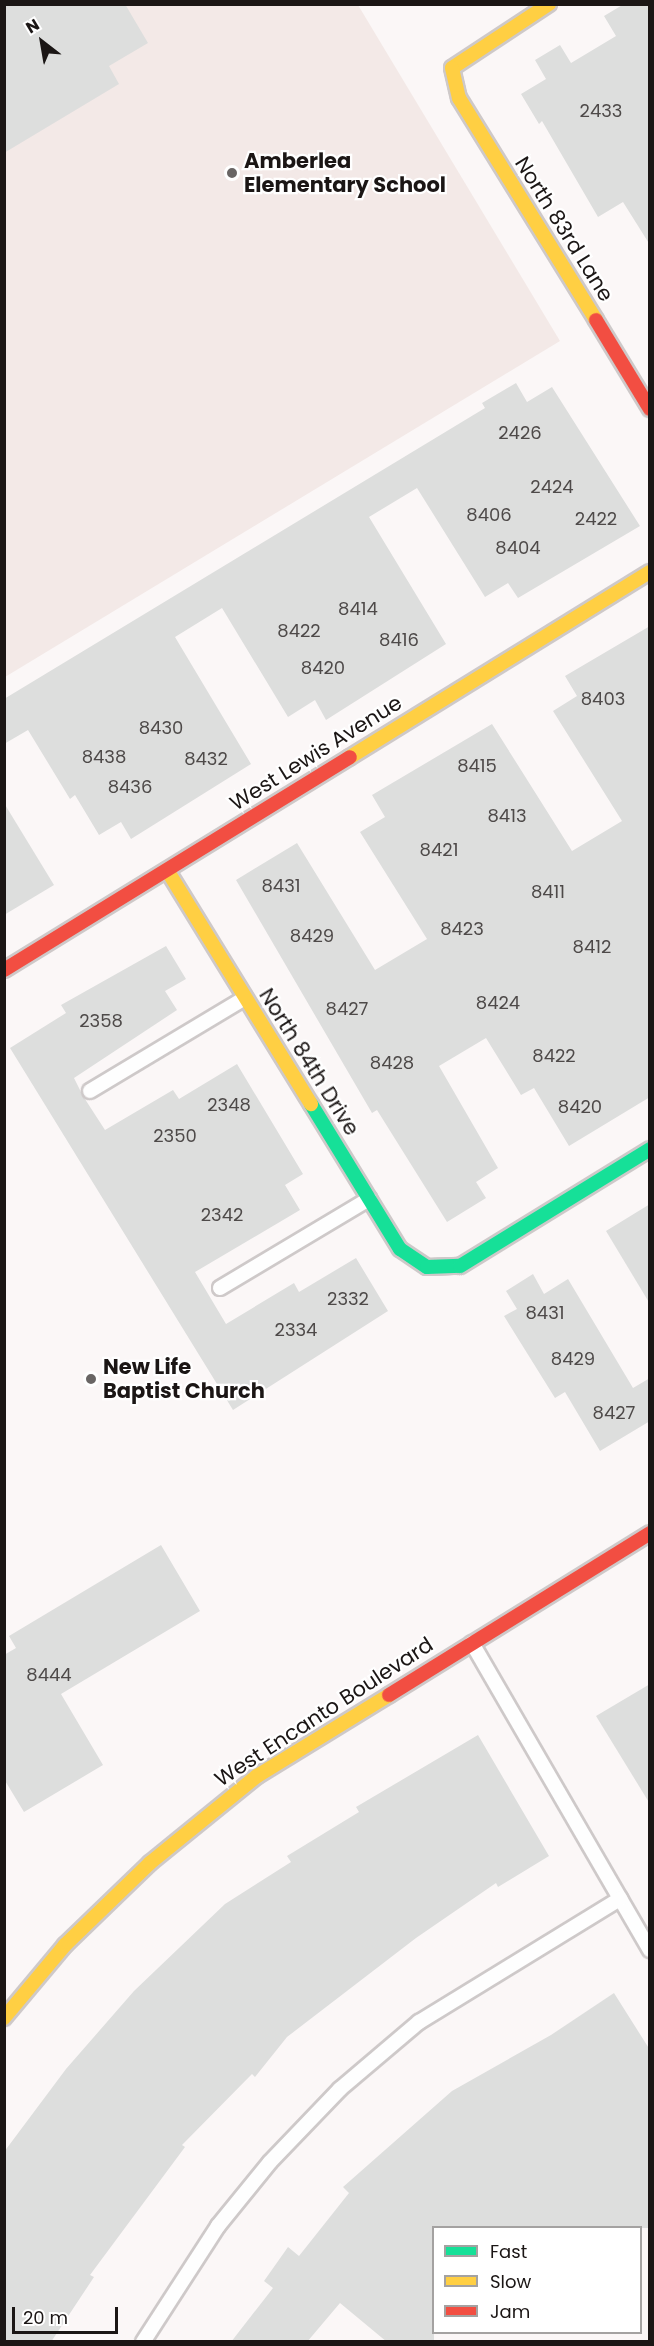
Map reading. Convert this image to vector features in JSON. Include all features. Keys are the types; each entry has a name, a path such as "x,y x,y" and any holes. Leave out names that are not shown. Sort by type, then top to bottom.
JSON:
{"street":[{"name":"North 83rd Lane","path":"549,4 452,68 459,99 650,409"},
{"name":"West Lewis Avenue","path":"4,970 650,573"},
{"name":"North 84th Drive","path":"167,870 400,1248 427,1267 460,1266 650,1149"},
{"name":"West Encanto Boulevard","path":"4,2018 65,1945 201,1820 257,1776 650,1533"}],"lane":[{"path":"90,1091 245,998"},
{"path":"220,1288 369,1198"},
{"path":"472,1641 650,1950"},
{"path":"143,2342 218,2226 270,2162 340,2090 419,2022 620,1899"}],"shaded area":[{"name":"Amberlea Elementary School","path":"5,5 358,5 560,341 5,677"}],"building":[{"path":"4,4 125,4 148,43 109,66 119,84 4,153"},
{"path":"624,4 650,4 650,245 623,202 598,217 542,121 539,124 521,94 546,79 535,60 560,45 571,63 616,36 604,16"},
{"path":"516,383 527,402 552,387 640,526 518,598 508,583 485,597 417,488 369,517 446,644 326,720 315,700 288,717 222,608 175,637 251,764 131,839 121,822 99,835 75,795 70,799 28,730 4,744 4,699 485,408 482,403"},
{"path":"650,626 650,1097 569,1146 534,1088 521,1095 486,1038 439,1066 498,1168 476,1182 486,1198 447,1222 377,1110 372,1113 236,880 297,843 375,970 427,939 360,832 385,817 372,795 492,724 572,851 622,821 553,711 577,696 565,676"},
{"path":"4,803 54,885 4,915"},
{"path":"166,946 186,979 165,991 177,1010 74,1078 83,1096 105,1130 173,1090 179,1099 237,1064 303,1174 285,1185 300,1210 195,1272 226,1324 294,1283 299,1292 356,1258 388,1311 233,1410 10,1048 66,1013 61,1005"},
{"path":"650,1204 650,1304 606,1231"},
{"path":"533,1274 544,1294 568,1279 633,1388 650,1378 650,1421 600,1451 565,1392 555,1398 504,1316 517,1309 506,1291"},
{"path":"161,1545 200,1611 61,1694 103,1765 24,1812 4,1779 4,1655 16,1648 9,1636"},
{"path":"650,1684 650,1804 596,1716"},
{"path":"478,1735 549,1856 498,1887 496,1883 416,1938 287,2037 255,2077 252,2074 182,2145 185,2147 90,2275 94,2277 51,2342 4,2342 4,2152 66,2069 134,1991 225,1904 291,1862 287,1856 359,1812 356,1807"},
{"path":"614,1993 650,2050 650,2228 642,2228 642,2226 432,2226 432,2334 434,2334 434,2342 387,2342 340,2303 307,2342 231,2342 273,2288 264,2281 288,2247 299,2256 349,2193 343,2187 452,2091 551,2035"}],"traffic: fast":[{"path":"311,1104 400,1249 427,1267 460,1266 650,1149"}],"traffic: slow":[{"path":"549,4 452,68 459,98 596,320"},
{"path":"350,757 650,572"},
{"path":"167,870 311,1104"},
{"path":"4,2018 65,1945 150,1863 257,1776 389,1695"}],"traffic: jam":[{"path":"596,320 650,409"},
{"path":"4,970 350,757"},
{"path":"389,1695 650,1533"}],"place":[{"name":"Amberlea Elementary School","path":"232,173"},
{"name":"New Life Baptist Church","path":"91,1379"}]}
